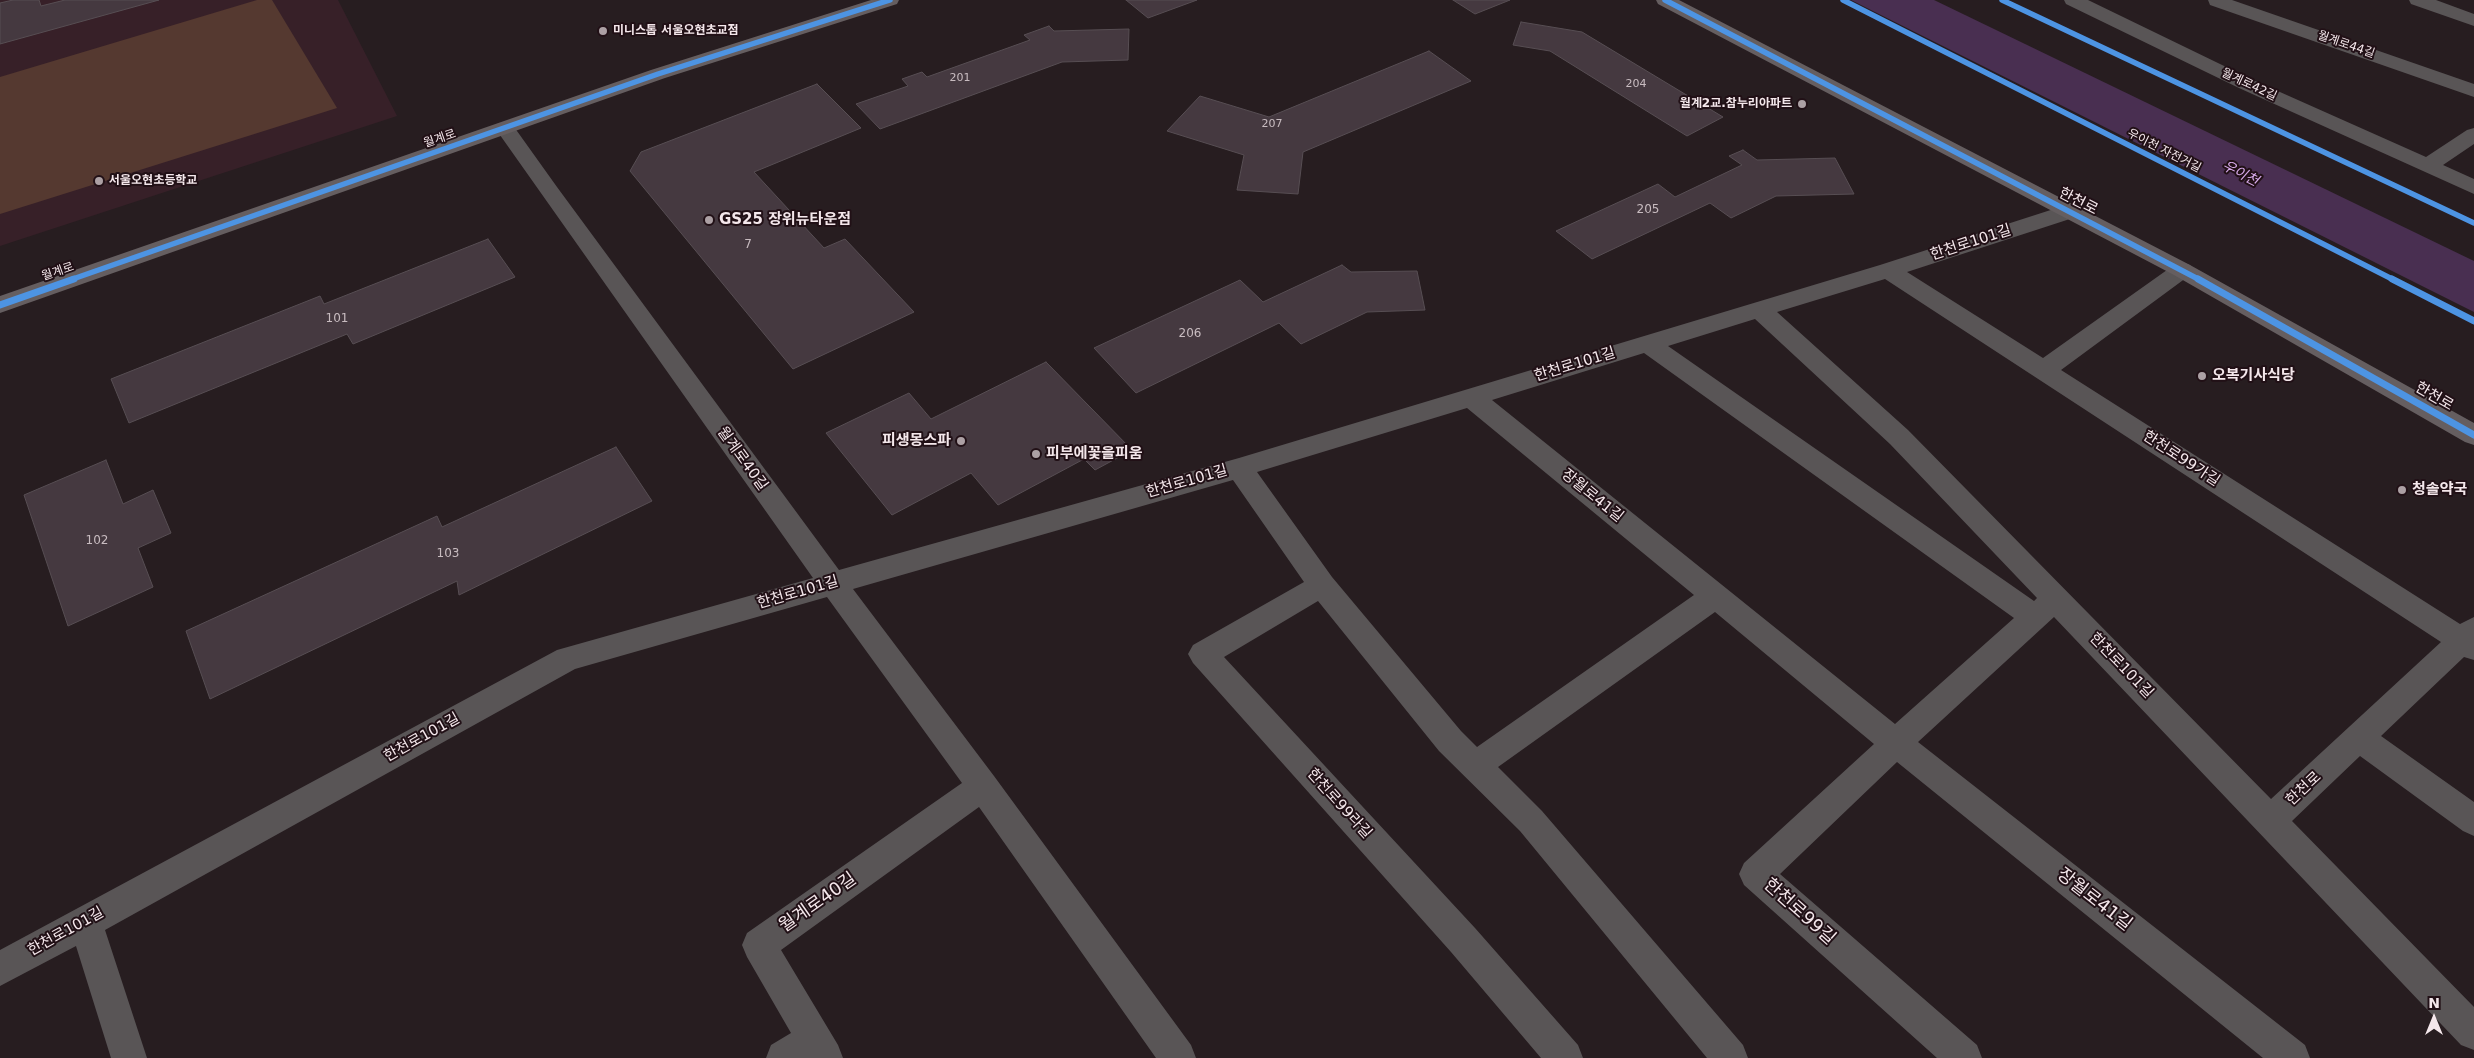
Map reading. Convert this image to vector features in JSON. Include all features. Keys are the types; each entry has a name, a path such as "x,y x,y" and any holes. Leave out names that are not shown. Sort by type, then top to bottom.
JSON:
{"main road":[{"name":"월계로","path":"0,305 658,74 890,0"},
{"name":"한천로","path":"1665,0 2182,270 2474,435"}],"street":[{"name":"월계로42길","path":"2072,0 2246,84 2474,187"},
{"path":"2418,0 2474,20"},
{"name":"월계로44길","path":"2217,1 2474,91"},
{"name":"월계로40길","path":"505,128 560,208 833,583 984,786 1178,1058"},
{"path":"2427,166 2474,134"},
{"name":"한천로101길","path":"0,969 567,659 1239,468 1888,270 2068,212"},
{"name":"한천로99가길","path":"1888,270 2470,639"},
{"path":"2043,370 2182,270"},
{"name":"한천로101길","path":"1759,309 1899,437 2046,608 2270,820 2474,1032"},
{"name":"한천로101길","path":"1647,343 2046,608"},
{"name":"장월로41길","path":"1470,396 1896,743 2292,1058"},
{"path":"1239,468 1322,585 1450,741 1531,821 1730,1058"},
{"name":"한천로99라길","path":"1322,585 1203,654 1463,940 1565,1058"},
{"path":"1475,766 1715,596"},
{"path":"1896,743 2046,608"},
{"name":"한천로","path":"2270,820 2470,639"},
{"path":"2359,738 2474,821"},
{"name":"한천로99길","path":"1896,743 1756,874 1964,1058"},
{"name":"월계로40길","path":"819,1048 760,945 984,786"},
{"path":"85,922 129,1058"},
{"path":"784,1058 819,1048"}],"shaded area":[{"name":"서울오현초등학교","path":"0,0 338,0 397,116 0,246"},
{"path":"257,0 272,0 337,108 0,214 0,77"}],"water":[{"name":"우이천","path":"1851,0 1934,0 2474,261 2474,312"}],"building":[{"path":"13,0 39,0 41,6 65,0 159,0 0,44 0,3"},
{"path":"1126,0 1197,0 1148,18"},
{"path":"1453,0 1510,0 1475,14"},
{"path":"1521,22 1582,32 1723,117 1687,136 1550,51 1513,45"},
{"path":"1049,26 1054,31 1129,29 1128,60 1062,62 880,129 856,104 908,86 902,79 922,72 927,77 1030,40 1024,35"},
{"path":"1429,51 1471,81 1303,152 1298,194 1237,190 1244,155 1167,131 1200,96 1269,117"},
{"path":"817,84 861,128 754,172 824,248 845,239 914,312 793,369 630,171 641,152"},
{"path":"1743,150 1757,160 1835,158 1854,194 1776,196 1731,218 1710,203 1592,259 1556,231 1658,184 1675,197 1742,165 1729,156"},
{"path":"488,239 515,277 353,344 347,334 129,423 111,379 320,296 324,304"},
{"path":"1342,265 1351,272 1417,271 1425,310 1367,312 1301,344 1279,323 1136,393 1094,348 1240,280 1263,302"},
{"path":"1046,362 1132,450 1095,470 1084,459 998,505 971,473 892,515 826,433 909,393 931,419"},
{"path":"616,447 652,501 459,595 457,581 210,699 186,631 437,516 442,527"},
{"path":"106,460 123,504 153,490 171,533 138,548 153,587 68,626 24,495"}],"cycle path":[{"path":"0,305 658,74 890,0"},
{"path":"1665,0 2182,270 2474,435"},
{"name":"우이천 자전거길","path":"1843,0 2474,321"},
{"path":"2002,0 2474,223"}],"place":[{"name":"미니스톱 서울오현초교점","path":"603,31"},
{"name":"월계2교.참누리아파트","path":"1802,104"},
{"name":"서울오현초등학교","path":"99,181"},
{"name":"GS25 장위뉴타운점","path":"709,220"},
{"name":"오복기사식당","path":"2202,376"},
{"name":"피생몽스파","path":"961,441"},
{"name":"피부에꽃을피움","path":"1036,454"},
{"name":"청솔약국","path":"2402,490"}]}
